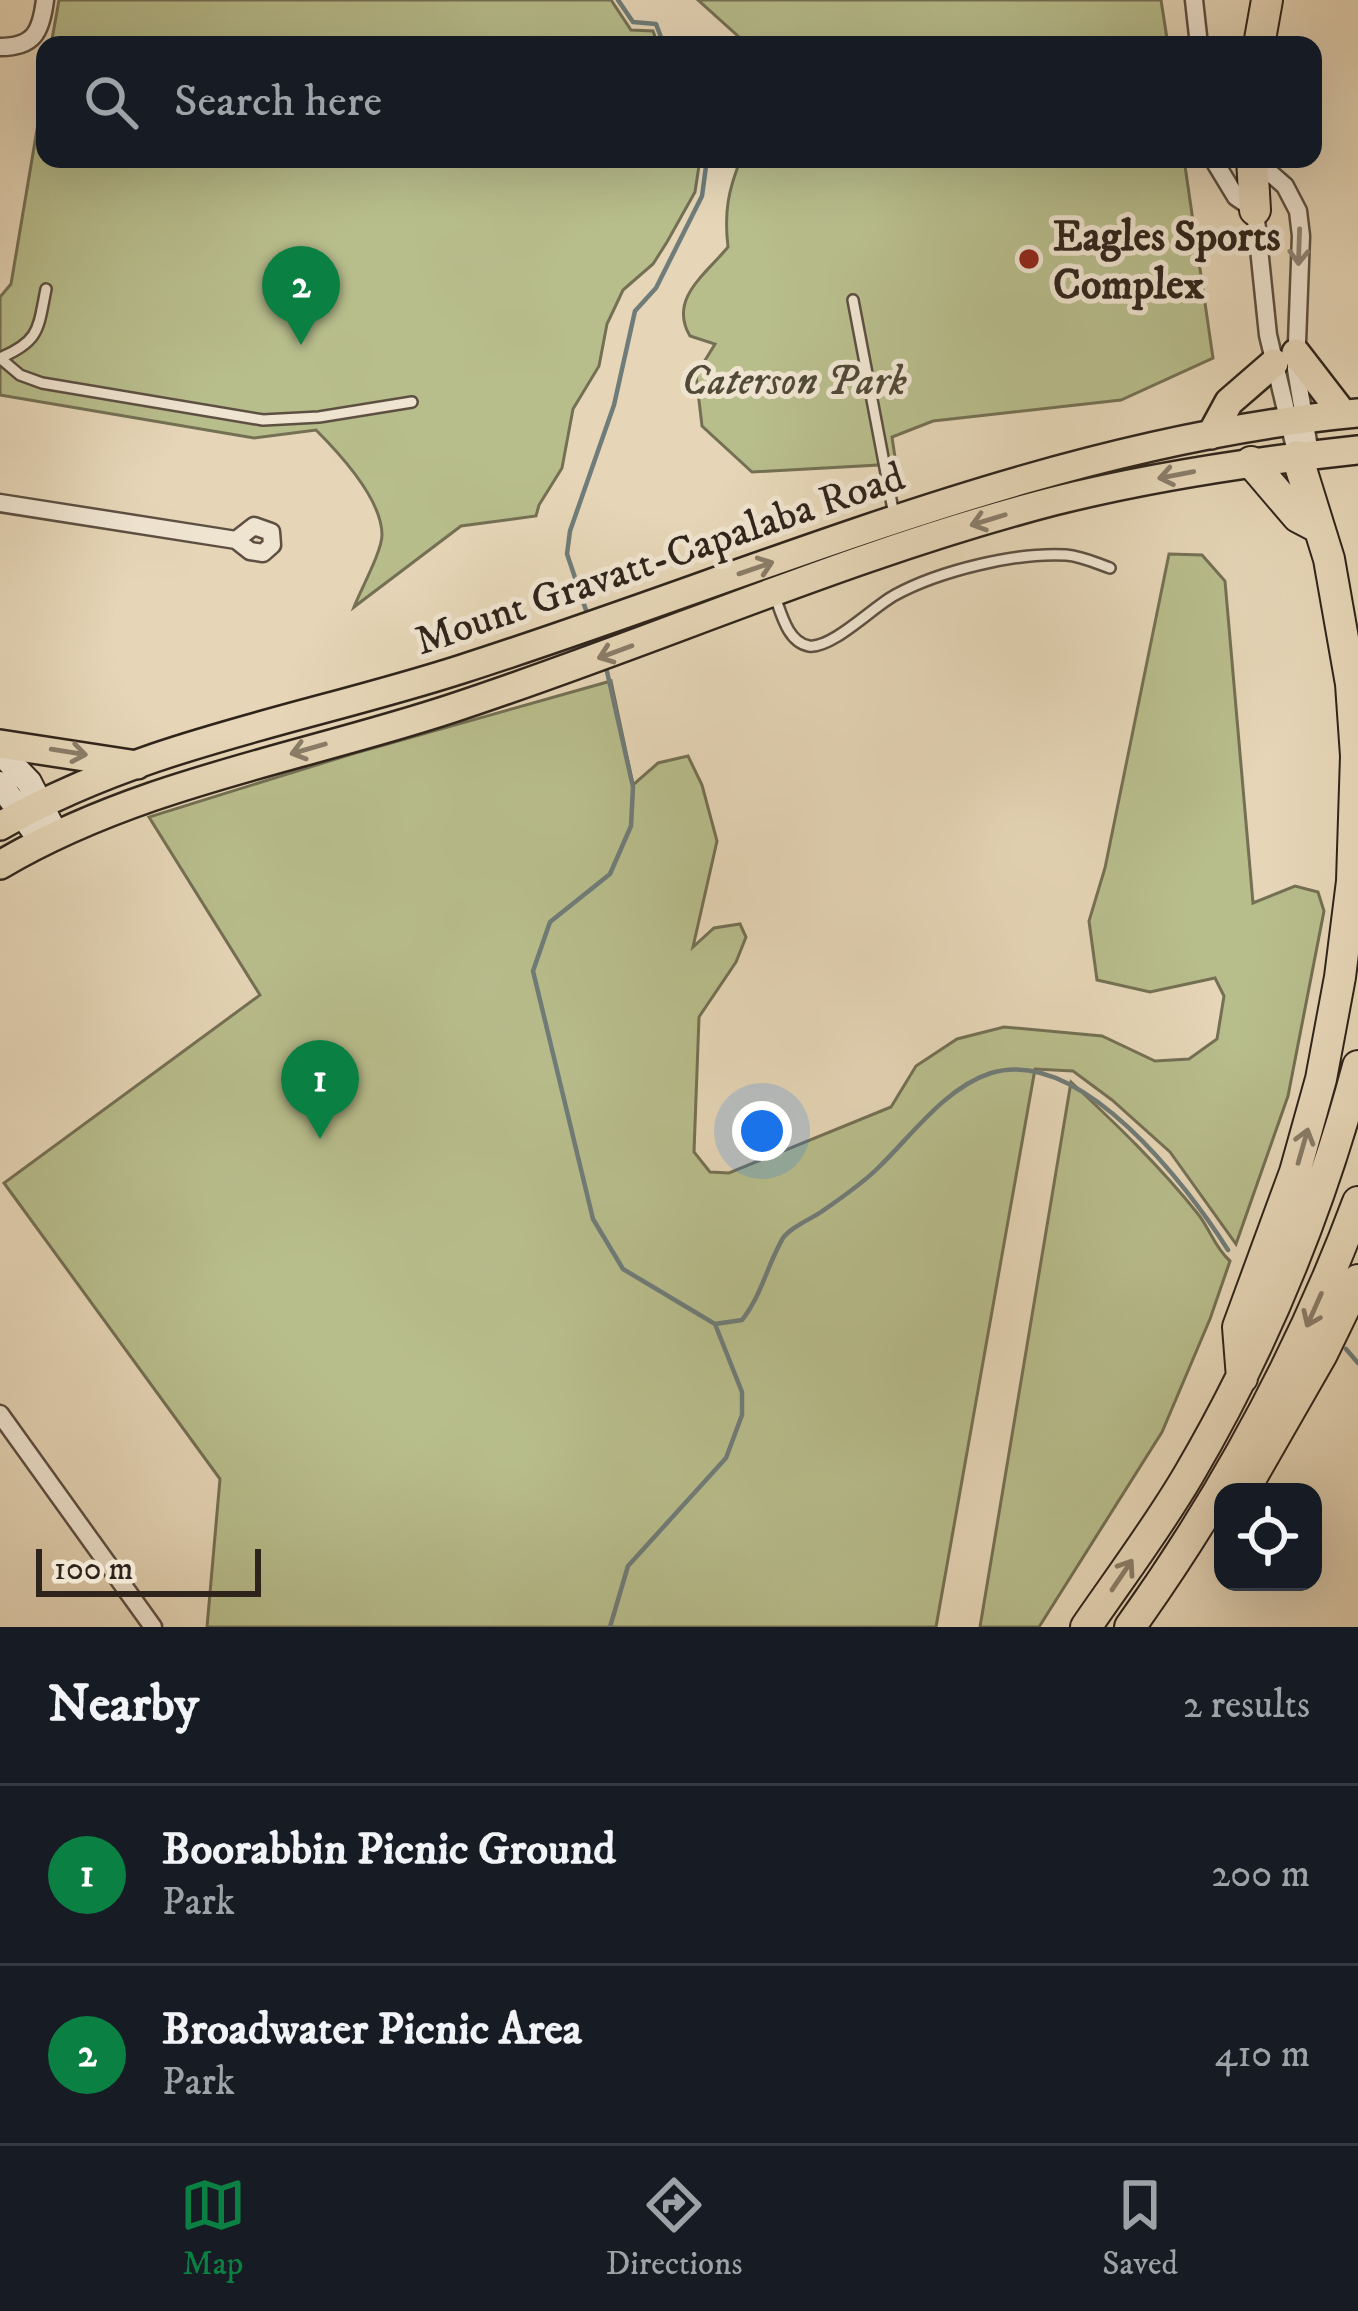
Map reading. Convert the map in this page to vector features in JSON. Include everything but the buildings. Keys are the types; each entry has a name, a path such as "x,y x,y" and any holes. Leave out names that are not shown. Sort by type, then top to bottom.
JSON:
{"highway":[{"path":"1261,36 1267,0"},
{"path":"1253,168 1255,211"},
{"path":"1211,435 1229,402 1285,358 1351,414"},
{"name":"Mount Gravatt-Capalaba Road","path":"22,814 137,765 545,641 895,521 1063,471 1211,435 1351,414"},
{"name":"Mount Gravatt-Capalaba Road","path":"0,865 50,838 182,788 421,719 998,517 1134,483 1358,449"},
{"path":"1242,1378 1238,1327 1290,1188 1321,1079 1352,881 1356,756 1351,683 1338,598 1304,455"},
{"path":"1251,462 1298,517 1319,528"},
{"path":"0,748 137,765"},
{"path":"1086,1627 1187,1478 1242,1378 1316,1202 1358,1066"},
{"path":"1130,1627 1231,1474 1274,1396 1358,1202"},
{"path":"1248,1483 1358,1280"},
{"path":"1166,1577 1214,1532"}],"main road":[{"path":"0,748 20,771 22,814"},
{"path":"0,784 22,814 50,838"}],"street":[{"path":"0,47 22,46 35,34 45,0"},
{"path":"1194,0 1197,36"},
{"path":"1218,168 1236,197 1255,211 1263,303 1285,358 1304,455"},
{"path":"1264,168 1286,186 1298,211 1301,236 1285,358"},
{"path":"0,503 236,540"},
{"path":"0,1414 153,1627"}],"lane":[{"path":"46,290 37,336 0,358 20,375 43,383 263,420 319,417 412,402"},
{"path":"853,300 895,521"},
{"name":"Mount Gravatt-Capalaba Road","path":"774,594 790,633 816,646 894,596 956,571 1052,555 1077,556 1110,568"}],"green space":[{"path":"59,0 611,0 631,30 653,31 655,36 53,36"},
{"path":"698,0 1161,0 1167,36 738,36"},
{"path":"36,135 36,168 699,168 695,192 667,242 653,264 623,290 607,324 599,366 573,409 562,468 536,516 461,526 354,607 379,550 380,521 358,478 316,430 254,438 0,395 0,297 11,284"},
{"name":"Eagles Sports Complex","path":"738,168 1185,168 1213,358 1121,400 933,421 892,437 896,464 752,472 702,426 696,375 715,344 690,336 684,323 692,288 728,247"},
{"path":"1169,554 1202,555 1225,581 1253,903 1295,886 1318,892 1324,911 1288,1096 1236,1244 1170,1152 1112,1100 1073,1071 1035,1069 936,1627 207,1627 220,1479 4,1183 260,995 149,817 611,681 633,785 658,763 688,756 702,785 717,841 693,947 714,928 740,924 746,937 736,962 699,1017 694,1152 710,1172 729,1173 891,1107 916,1066 957,1039 1004,1027 1102,1036 1155,1061 1189,1059 1217,1039 1224,996 1215,978 1150,992 1097,980 1089,921 1105,868"},
{"path":"1071,1082 1168,1179 1230,1261 1162,1432 1039,1627 980,1627"}],"waterway":[{"path":"618,0 633,22 656,24 661,36"},
{"path":"588,616 567,554 570,531 614,405 635,311 656,288 702,196 706,168"},
{"path":"606,667 633,787 631,826 610,874 550,922 533,971 593,1219 623,1269 715,1324 742,1392 742,1415 726,1458 628,1566 610,1627"},
{"path":"715,1324 742,1320 786,1234 865,1179 944,1101 991,1073 1025,1070 1060,1080 1094,1100 1158,1158 1228,1250"},
{"path":"1346,1349 1358,1363"}],"place":[{"name":"Eagles Sports Complex","path":"1029,259"},
{"name":"Broadwater Picnic Area","path":"301,345"},
{"name":"Boorabbin Picnic Ground","path":"320,1139"}],"park label":[{"name":"Caterson Park","path":"794,379"}]}
